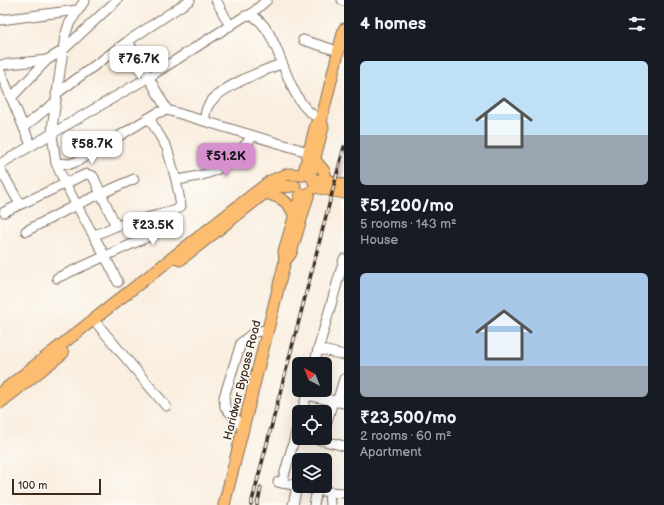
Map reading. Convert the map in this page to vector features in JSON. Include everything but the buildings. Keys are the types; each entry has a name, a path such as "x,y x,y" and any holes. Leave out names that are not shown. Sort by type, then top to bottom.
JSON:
{"main road":[{"name":"Haridwar Bypass Road","path":"285,261 291,253 311,155 324,126 321,120 344,29"},
{"path":"311,155 324,171 327,180"},
{"path":"0,393 240,203 270,181 288,174 344,193"},
{"path":"0,403 265,193 276,187 306,181 327,180 344,185"},
{"name":"Haridwar Bypass Road","path":"224,505 285,261 284,251 294,214 306,181"},
{"path":"265,193 283,198 290,205 294,214"}],"street":[{"path":"85,0 67,30 62,51 55,99 52,134 56,163 76,205 95,235 118,282"},
{"path":"11,98 47,60 62,51 116,0"},
{"path":"24,127 55,99 128,41 190,0"},
{"path":"216,0 230,26"},
{"path":"0,164 149,77 250,15 267,0"},
{"path":"0,20 78,10"},
{"path":"250,15 260,21 266,30 281,64 305,108 321,120"},
{"path":"303,40 338,51"},
{"path":"128,41 166,110"},
{"path":"0,65 47,60"},
{"path":"205,121 207,107 216,97 253,74 281,64"},
{"path":"0,71 31,145"},
{"path":"56,163 70,164 78,161 149,118 166,110 177,111 311,155"},
{"path":"95,235 116,226 162,214 181,206 176,180 167,148 149,118"},
{"path":"176,180 205,175 216,171 234,157 253,136"},
{"path":"0,169 20,204"},
{"path":"4,212 86,174 89,174 93,176 116,226"},
{"path":"26,231 76,205 134,179"},
{"path":"57,278 163,230 165,228 162,214"},
{"path":"316,357 344,259"},
{"path":"98,325 166,406"},
{"path":"243,427 228,412 225,407 224,397 241,343 254,332 267,330"},
{"path":"318,349 344,355"},
{"path":"332,414 338,402 344,379"},
{"path":"323,397 338,402"},
{"path":"332,443 344,446"},
{"path":"292,485 280,482 293,445"},
{"path":"332,492 344,492"},
{"path":"293,505 296,493"},
{"path":"314,505 316,493"},
{"path":"329,493 330,505"}],"shaded area":[{"path":"344,138 344,178 335,175"}],"railway":[{"path":"251,505 344,147"},
{"path":"257,505 261,488"}]}
